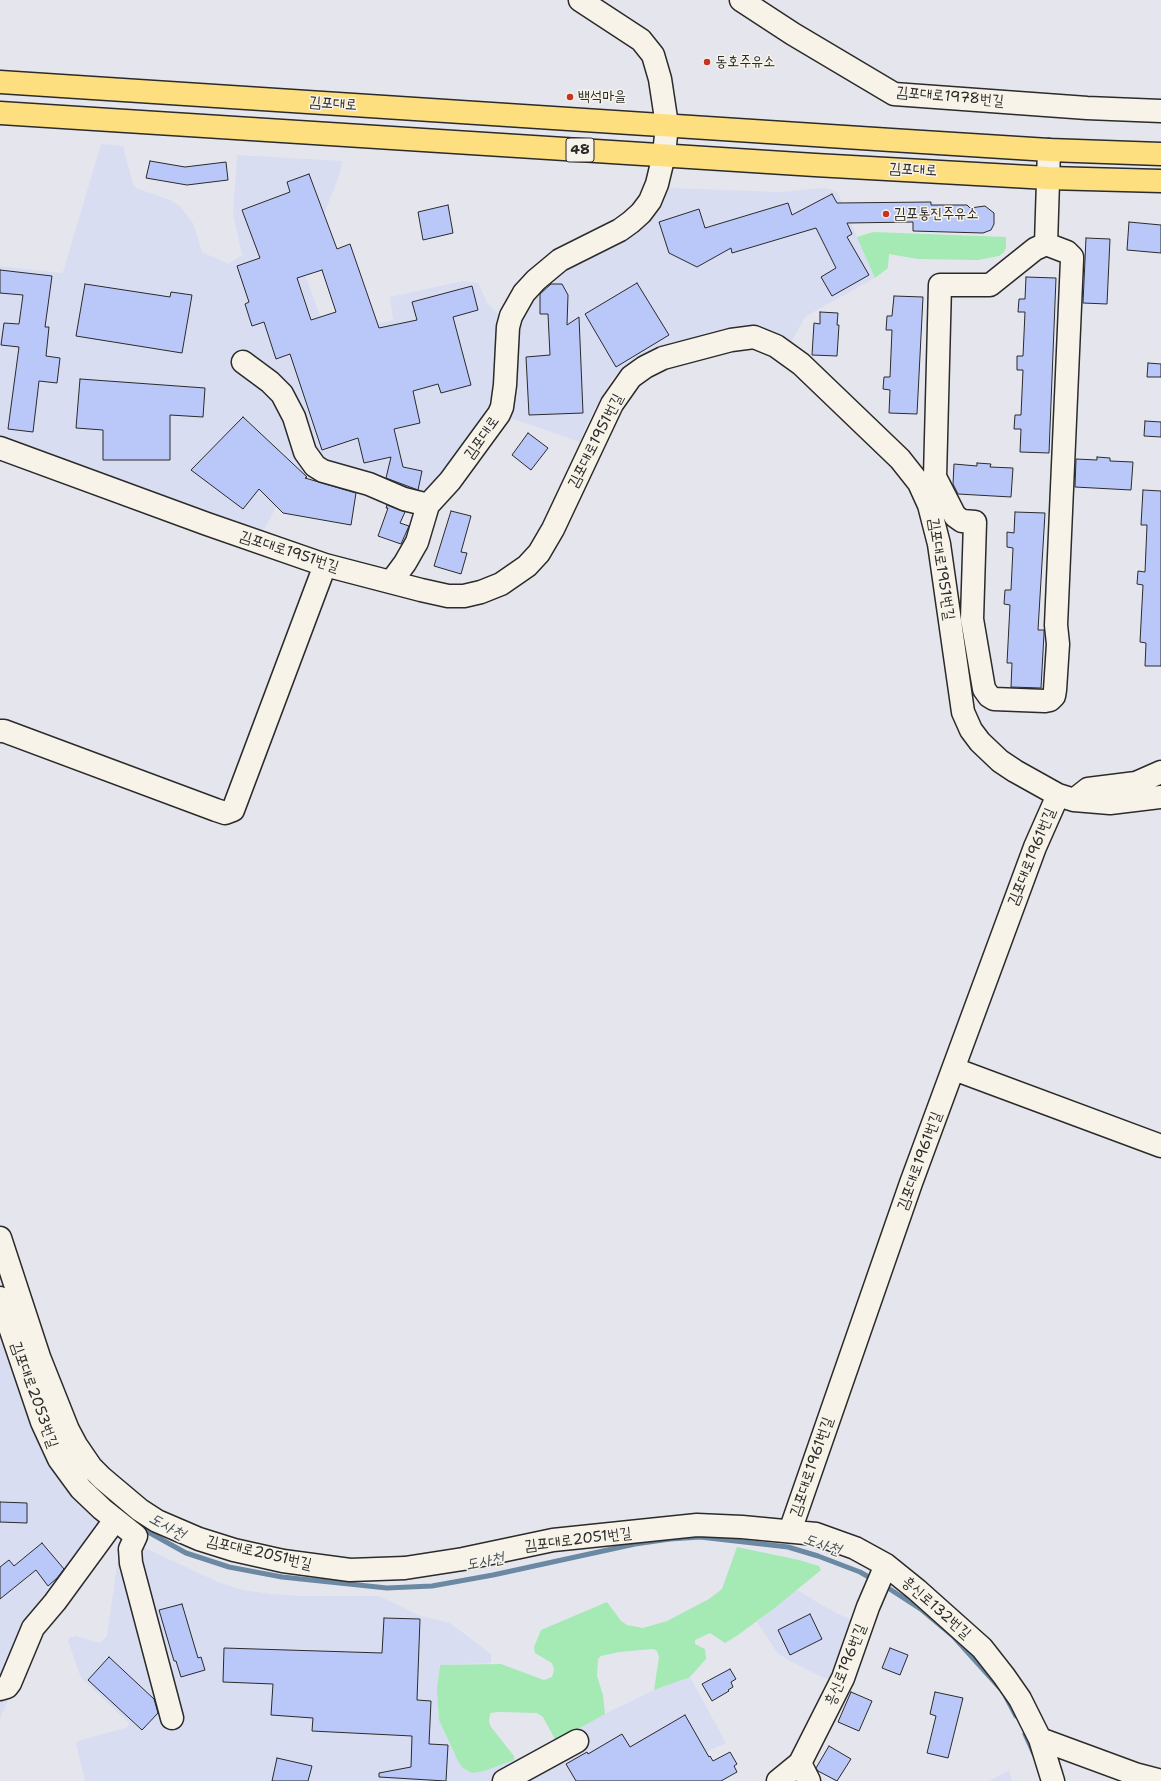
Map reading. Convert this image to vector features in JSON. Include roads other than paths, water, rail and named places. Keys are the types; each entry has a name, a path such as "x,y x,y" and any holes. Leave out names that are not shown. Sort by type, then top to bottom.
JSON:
{"main road":[{"name":"김포대로","path":"0,82 1049,150 1161,154"},
{"name":"김포대로","path":"0,113 1048,178 1161,181"}],"lane":[{"path":"580,0 641,40 653,55 660,79 667,125"},
{"name":"김포대로1978번길","path":"741,0 894,94 1087,108 1161,111"},
{"name":"김포대로","path":"428,505 450,481 499,414 502,407 505,385 508,327 511,316 524,293 536,280 560,260 620,230 641,213 650,202 657,184 664,155 667,125"},
{"path":"1046,244 1049,150"},
{"path":"1046,244 1067,252 1072,257 1056,625 1058,644 1055,690 1054,696 1050,700 1045,701 994,699 989,696 984,689 972,619 975,522 962,521 955,516 935,476 940,285 990,286 1035,249 1046,244"},
{"name":"김포대로1951번길","path":"0,448 207,524 325,565 448,596 464,596 481,592 516,575 539,553 553,529 612,404 631,377 645,367 663,358 746,337 760,339 776,346 801,364 900,459 919,483 929,505 939,544 961,701 966,721 980,742 1000,761 1066,797 1110,803 1161,797"},
{"path":"243,362 270,382 282,394 294,417 305,452 315,466 323,471 369,484 404,499 428,505 414,547 405,563 390,582"},
{"path":"0,731 4,731 216,810 225,813 233,810 276,692 325,565"},
{"name":"김포대로1961번길","path":"790,1531 911,1183 1035,847 1066,797 1088,789 1136,783 1161,772"},
{"path":"954,1069 1161,1146"},
{"name":"김포대로2051번길","path":"0,1238 39,1357 68,1430 91,1467 118,1493 143,1526 199,1539 234,1550 283,1561 350,1570 405,1568 463,1559 553,1540 697,1525 790,1531"},
{"name":"김포대로2053번길","path":"0,1298 50,1443 67,1472 82,1489 115,1520 143,1526"},
{"path":"0,1689 10,1683 33,1628 115,1520"},
{"path":"143,1526 130,1549 131,1563 172,1718"},
{"name":"흥신로132번길","path":"790,1531 816,1534 855,1548 881,1576 917,1590 982,1648 1020,1699 1040,1740 1053,1781"},
{"name":"흥신로196번길","path":"778,1781 805,1772 843,1678 881,1576"},
{"path":"1040,1740 1135,1774 1161,1781"},
{"path":"504,1781 577,1741"}],"waterway":[{"name":"도사천","path":"141,1528 186,1553 229,1567 282,1577 387,1588 432,1586 493,1575 635,1544 670,1539 700,1537 788,1547 818,1556 860,1572 874,1580"},
{"name":"도사천","path":"882,1584 922,1610 953,1636 999,1687"},
{"name":"도사천","path":"1006,1697 1016,1716"},
{"name":"도사천","path":"1025,1734 1034,1754"}],"place":[{"name":"동호주유소","path":"707,62"},
{"name":"백석마을","path":"570,97"},
{"name":"김포통진주유소","path":"886,214"}]}
